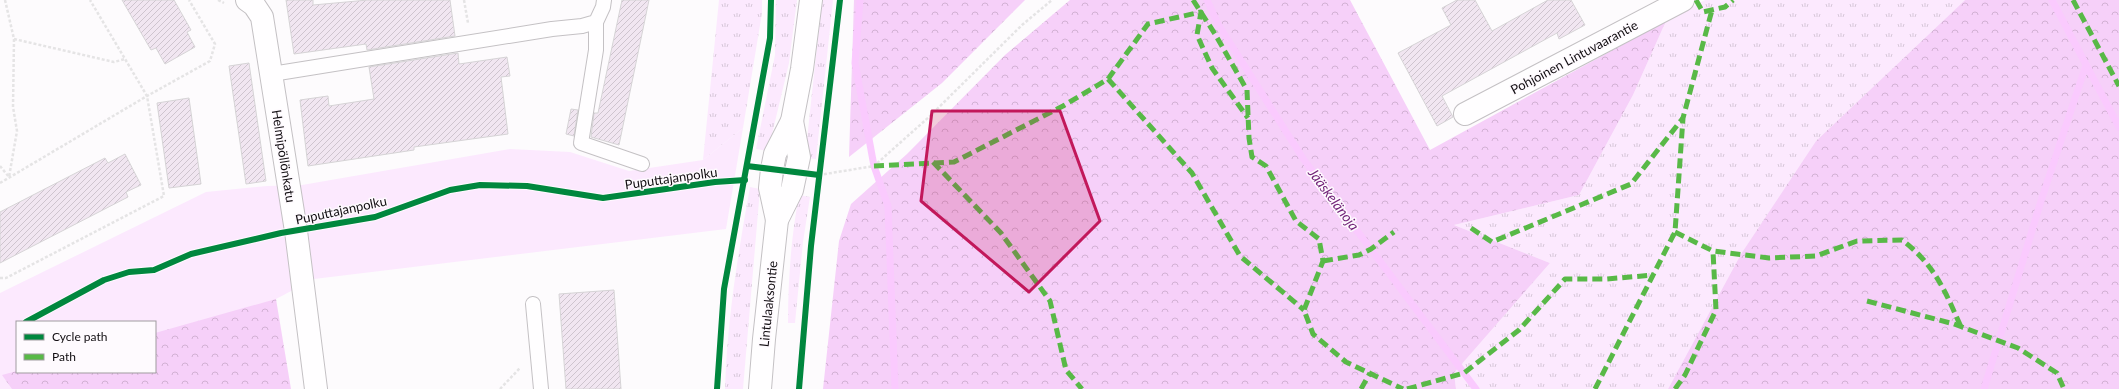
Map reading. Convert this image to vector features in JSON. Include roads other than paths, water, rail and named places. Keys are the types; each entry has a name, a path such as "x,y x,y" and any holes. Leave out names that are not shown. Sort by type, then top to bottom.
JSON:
{"street":[{"name":"Helmipöllönkatu","path":"247,0 254,5 262,17 296,231 316,389"},
{"name":"Lintulaaksontie","path":"778,220 770,188 772,169 775,154 792,121 802,69 811,0"},
{"name":"Pohjoinen Lintuvaarantie","path":"1465,114 1683,0"},
{"name":"Lintulaaksontie","path":"760,389 764,339 778,220 792,190 799,157 792,121"}],"lane":[{"path":"604,0 603,7 596,22 596,50 581,143 642,164"},
{"path":"272,74 552,29 582,26 596,22"},
{"path":"533,304 541,389"}],"waterway":[{"path":"860,0 855,63 874,166 888,206 895,389"},
{"name":"Jääskelänoja","path":"1207,0 1218,24 1304,160 1476,389"},
{"path":"2052,0 2119,127"},
{"path":"1984,389 2041,201 2086,65"}]}
